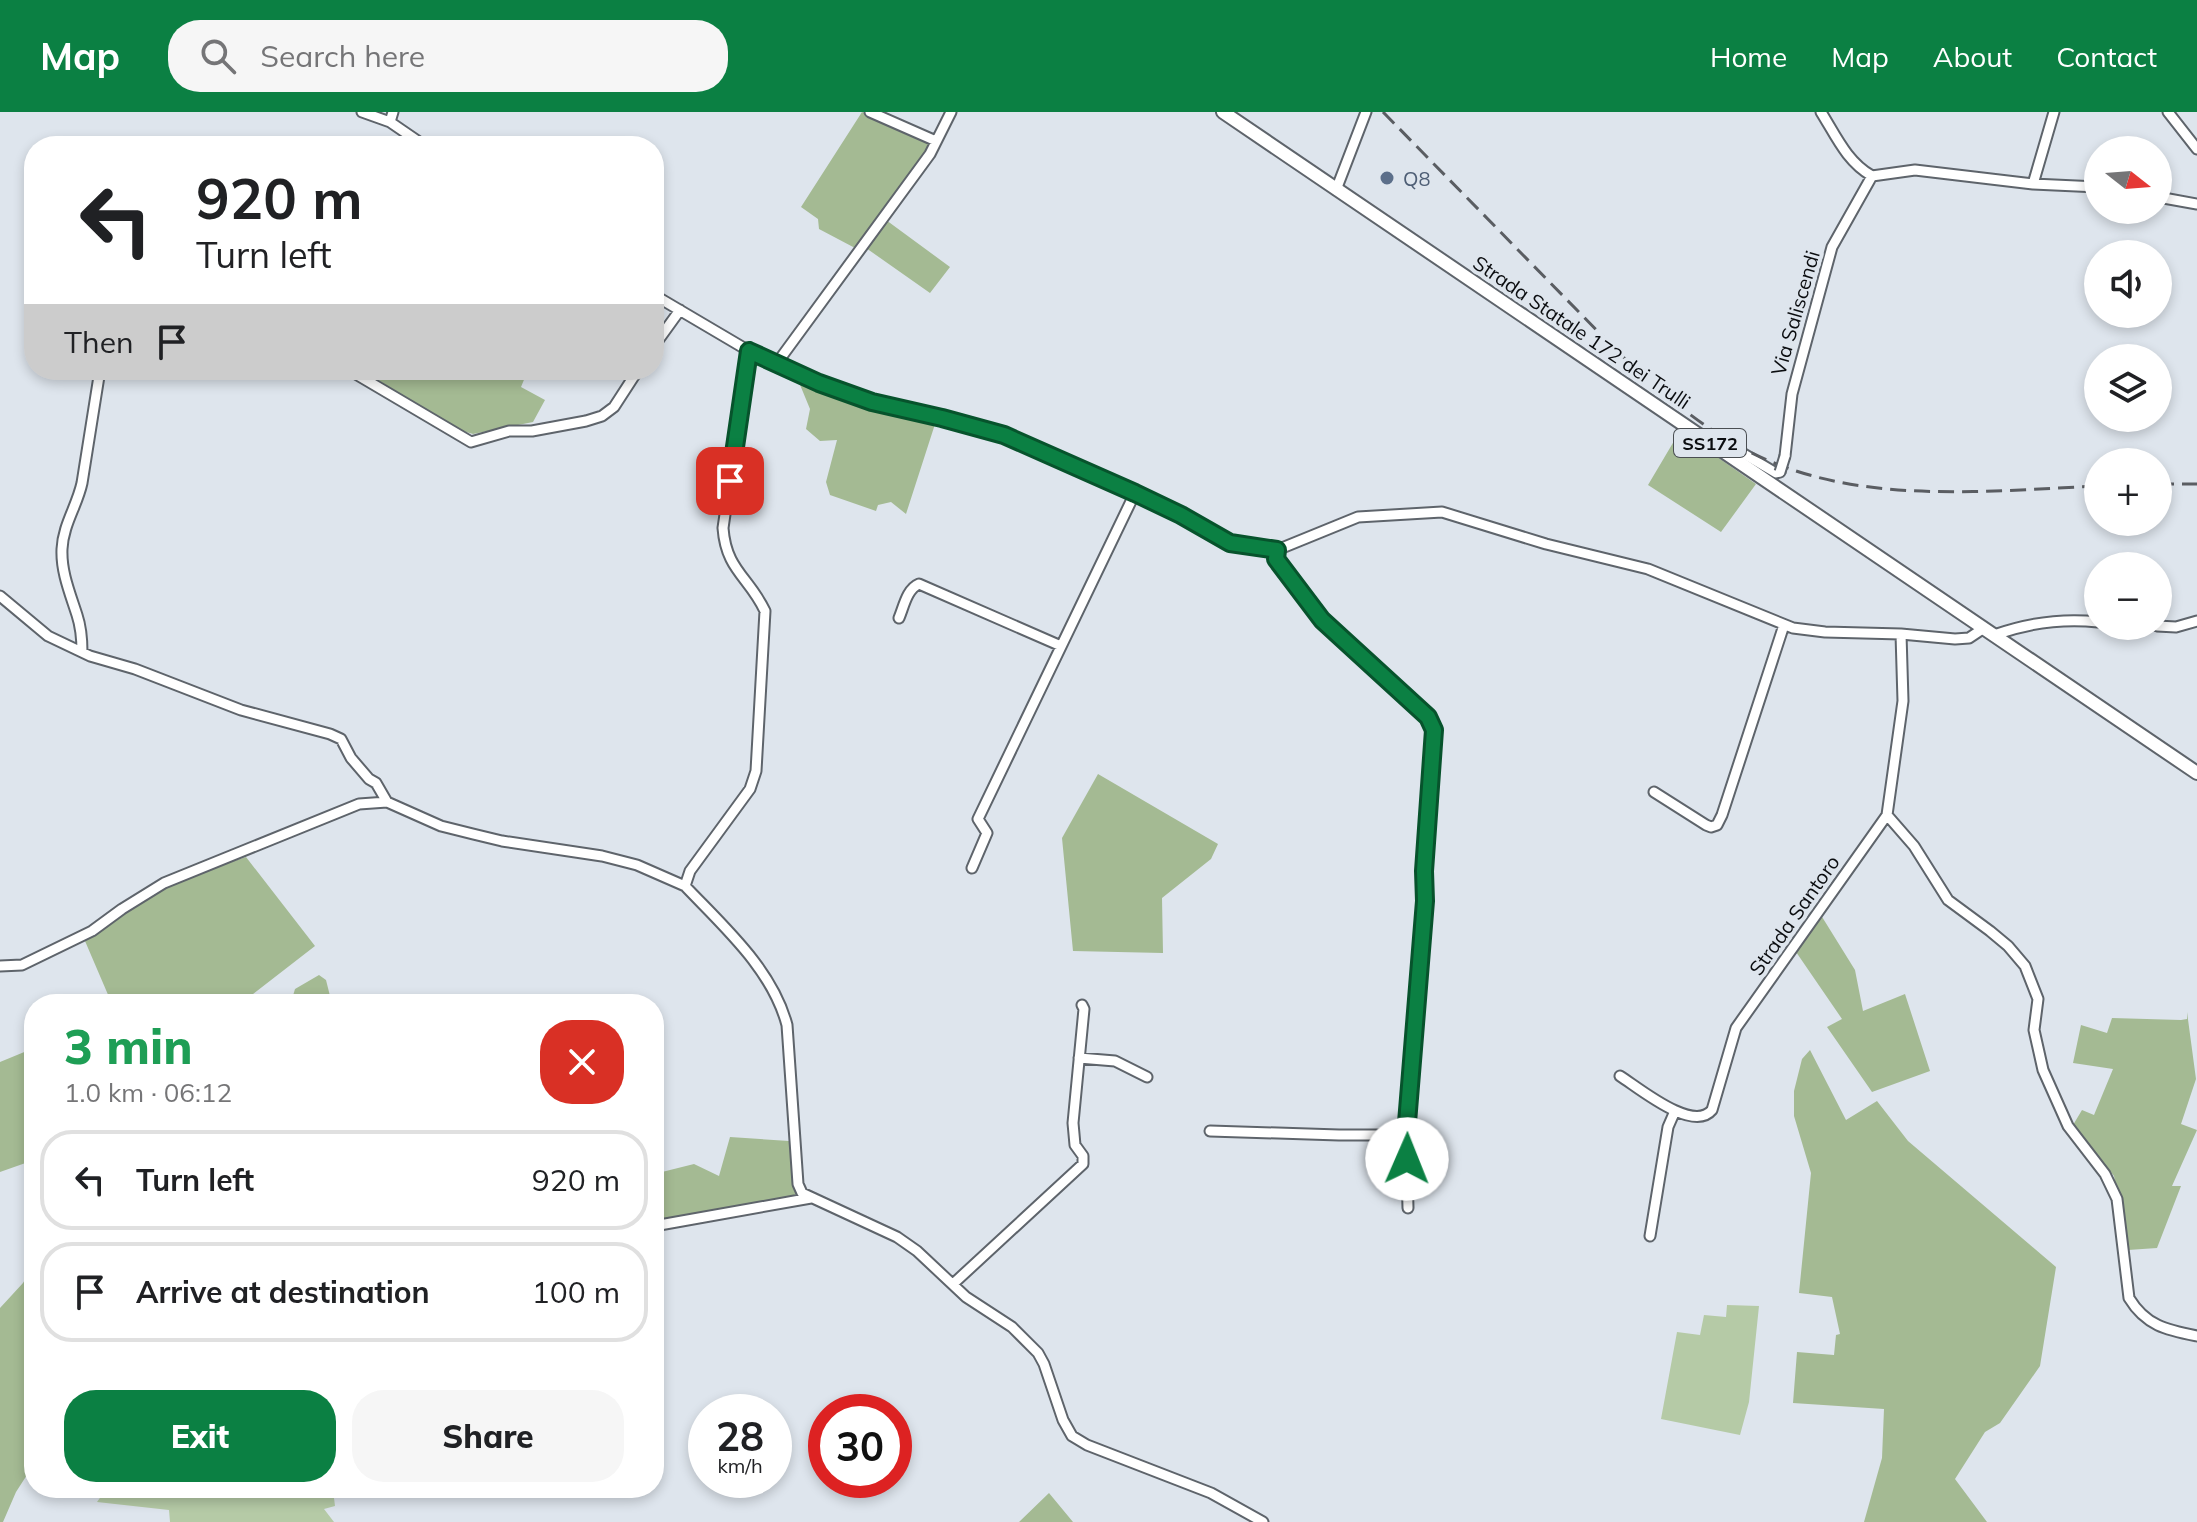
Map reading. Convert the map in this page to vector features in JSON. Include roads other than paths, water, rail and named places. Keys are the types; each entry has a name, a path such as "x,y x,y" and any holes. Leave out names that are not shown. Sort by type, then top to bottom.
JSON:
{"main road":[{"name":"Strada Statale 172 dei Trulli","path":"1223,112 2197,773"}],"street":[{"path":"362,112 392,117 414,136"},
{"path":"870,112 936,141"},
{"path":"777,363 930,154 951,112"},
{"path":"1336,190 1366,112"},
{"path":"1821,112 1857,168 1872,176 1915,170 2033,184 2084,186"},
{"path":"2033,184 2054,112"},
{"path":"2168,112 2197,149"},
{"name":"Via Saliscendi","path":"1722,451 1744,454 1776,473 1780,472 1785,456 1792,394 1832,247 1872,176"},
{"path":"2172,200 2197,204"},
{"path":"664,301 749,351 819,383 872,402 1004,435 1135,493 1230,543 1277,550 1358,517 1442,512 1546,544 1648,569 1793,628 1955,639 2021,625 2061,620 2084,621"},
{"path":"664,332 680,310"},
{"path":"685,886 690,871 750,789 758,757 765,611 759,598 731,562 724,545 723,528 749,351"},
{"path":"82,652 78,617 69,595 62,561 62,545 79,497 98,380"},
{"path":"366,380 471,442 509,431 546,428 602,416 614,407 632,380"},
{"path":"972,868 987,833 978,819 1135,493"},
{"path":"1277,550 1276,559 1322,620 1428,717 1434,730 1424,871 1425,901 1406,1135 1408,1208"},
{"path":"899,618 909,592 919,584 1061,646"},
{"path":"0,596 48,636 82,652 241,710 341,739 356,765 376,783 387,802"},
{"path":"2172,627 2197,621"},
{"path":"1654,792 1706,825 1717,825 1784,625"},
{"name":"Strada Santoro","path":"1675,1111 1696,1117 1709,1114 1736,1028 1887,815 1903,701 1901,634"},
{"path":"0,966 22,965 92,931 164,883 359,804 387,802 441,826 502,841 602,856 637,865 685,886 738,943 764,975 781,1004 787,1025 798,1184 802,1193 897,1237 917,1251 966,1297 1012,1327 1038,1353 1072,1436 1087,1445 1211,1493 1263,1522"},
{"path":"1887,815 1914,846 1948,900 2008,946 2025,966 2038,999 2034,1030 2043,1070 2068,1126 2105,1174 2117,1199 2129,1298 2137,1311 2150,1322 2197,1336"},
{"path":"953,1284 1083,1164 1083,1156 1073,1137 1082,1005"},
{"path":"1079,1058 1115,1061 1147,1077"},
{"path":"1620,1076 1675,1111 1668,1127 1650,1236"},
{"path":"1210,1131 1406,1135"},
{"path":"664,1224 811,1198"}],"railway":[{"path":"1383,112 1634,367 1697,420 1750,452 1791,469 1833,481 1876,488 1965,492 2084,487"},
{"path":"2172,484 2197,484"}],"place":[{"name":"Q8","path":"1387,178"}]}
